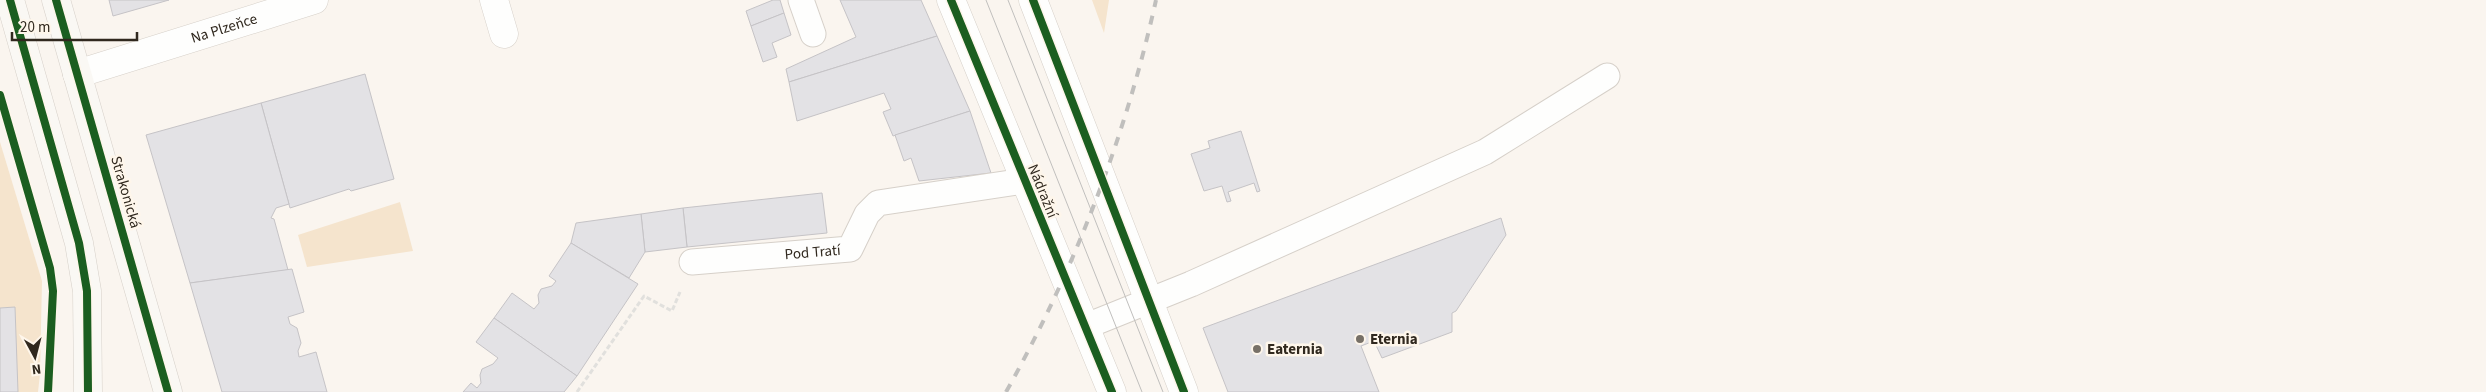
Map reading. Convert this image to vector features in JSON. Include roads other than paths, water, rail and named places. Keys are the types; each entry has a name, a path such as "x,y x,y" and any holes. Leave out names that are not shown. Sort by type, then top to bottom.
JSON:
{"main road":[{"path":"10,0 79,243 87,290 88,392"},
{"name":"Strakonická","path":"56,0 168,392"}],"street":[{"name":"Na Plzeňce","path":"77,74 314,0"},
{"path":"494,0 504,34"},
{"name":"Nádražní","path":"951,0 1112,392"},
{"path":"1033,0 1184,392"}],"lane":[{"path":"802,0 813,34"},
{"path":"1084,327 1148,301 1485,152 1607,76"},
{"name":"Pod Tratí","path":"692,262 850,249 867,214 878,203 1024,181"}],"tram line":[{"path":"986,0 1142,392"},
{"path":"1008,0 1163,392"}],"railway":[{"path":"1006,392 1054,299 1095,202 1129,102 1156,0"}],"place":[{"name":"Eternia","path":"1360,339"},
{"name":"Eaternia","path":"1257,349"}]}
